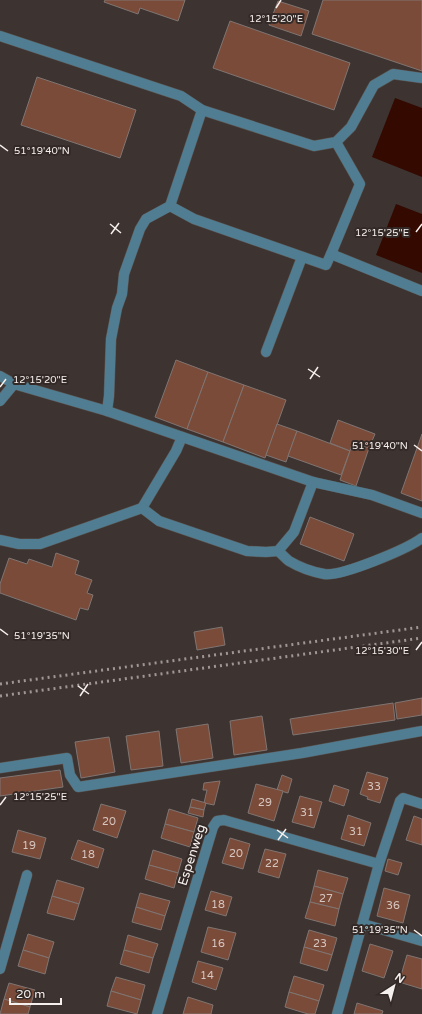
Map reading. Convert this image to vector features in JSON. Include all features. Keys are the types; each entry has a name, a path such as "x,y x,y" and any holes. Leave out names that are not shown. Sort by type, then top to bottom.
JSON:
{"street":[{"path":"0,36 182,96 202,110 314,146 336,142 352,127 374,85 393,74 422,78"},
{"path":"107,411 111,339 117,308 122,294 124,274 140,229 146,219 170,206 202,110"},
{"path":"170,206 194,219 326,265 360,184 336,142"},
{"path":"331,254 422,291"},
{"path":"266,352 302,257"},
{"path":"0,376 14,384 107,411 313,482 372,495 422,513"},
{"path":"0,401 14,384"},
{"path":"0,540 19,544 40,544 142,508 176,451 182,437"},
{"path":"142,508 159,521 247,551 278,551 294,532 313,482"},
{"path":"278,551 289,561 312,571 326,574 338,573 377,560 422,538"},
{"path":"0,768 67,758 70,775 78,787 302,753 422,731"},
{"path":"337,1014 379,864 400,801 403,798 422,804"},
{"name":"Espenweg","path":"157,1014 213,827 217,821 224,820 379,864"},
{"path":"0,969 27,875"},
{"path":"363,924 422,941"}],"shaded area":[{"path":"395,98 422,108 422,177 372,157"},
{"path":"396,204 422,214 422,273 376,255"}],"building":[{"path":"105,0 185,0 178,21 140,8 138,14 104,2"},
{"path":"323,0 422,0 422,71 312,34"},
{"path":"278,1 309,11 301,36 269,25"},
{"path":"230,21 350,63 334,110 213,68"},
{"path":"37,77 136,110 120,158 21,125"},
{"path":"176,360 208,372 187,429 155,417"},
{"path":"208,372 244,385 223,442 187,429"},
{"path":"244,385 286,400 265,458 223,442"},
{"path":"338,420 375,434 369,448 353,442 350,451 330,443"},
{"path":"277,424 297,431 286,462 266,455"},
{"path":"297,431 350,451 341,475 288,456"},
{"path":"422,434 422,501 401,493"},
{"path":"353,442 369,448 356,486 340,480"},
{"path":"310,517 354,534 344,561 300,544"},
{"path":"56,553 79,561 75,574 92,580 87,593 93,595 88,610 80,608 76,620 0,593 0,584 9,558 27,564 29,559 52,567"},
{"path":"222,627 225,645 197,650 194,632"},
{"path":"422,698 422,715 397,719 395,703"},
{"path":"393,703 395,720 293,735 290,719"},
{"path":"262,716 267,750 234,755 230,721"},
{"path":"208,724 213,758 181,763 176,729"},
{"path":"159,731 163,766 131,770 126,736"},
{"path":"109,737 115,772 81,778 75,742"},
{"path":"60,770 63,787 0,796 0,778"},
{"path":"367,772 388,778 380,803 367,799 368,797 360,794"},
{"path":"282,775 292,779 288,793 277,790"},
{"path":"220,781 214,805 204,803 207,790 203,790 204,783"},
{"path":"256,784 283,791 274,821 248,813"},
{"path":"334,785 349,790 344,806 329,801"},
{"path":"300,796 322,802 314,828 292,822"},
{"path":"192,799 206,803 204,810 190,807"},
{"path":"101,804 126,811 117,838 93,830"},
{"path":"190,807 204,810 203,817 188,813"},
{"path":"169,809 198,818 194,832 165,824"},
{"path":"348,815 371,823 364,846 341,839"},
{"path":"414,816 422,819 422,845 406,840"},
{"path":"165,824 194,832 190,847 161,838"},
{"path":"18,830 46,838 40,859 12,852"},
{"path":"230,838 250,844 243,869 222,863"},
{"path":"78,840 104,849 98,868 71,859"},
{"path":"265,849 286,854 279,878 258,872"},
{"path":"153,850 182,859 178,873 149,865"},
{"path":"388,859 402,863 398,875 385,871"},
{"path":"149,865 178,873 174,888 145,879"},
{"path":"318,870 348,878 343,894 314,886"},
{"path":"57,880 84,888 79,904 52,896"},
{"path":"314,886 343,894 339,909 310,902"},
{"path":"384,888 410,895 403,923 377,916"},
{"path":"211,891 232,897 226,916 205,910"},
{"path":"140,893 170,901 165,916 136,907"},
{"path":"52,896 79,904 74,920 47,913"},
{"path":"310,902 339,909 335,926 305,918"},
{"path":"136,907 165,916 161,930 132,922"},
{"path":"208,927 236,933 228,960 201,952"},
{"path":"309,930 337,938 332,955 304,947"},
{"path":"28,934 54,942 49,958 23,950"},
{"path":"128,935 158,944 153,958 124,950"},
{"path":"370,944 393,951 384,978 362,971"},
{"path":"304,947 332,955 327,971 300,963"},
{"path":"23,950 49,958 45,974 18,966"},
{"path":"124,950 153,958 149,973 120,964"},
{"path":"407,955 422,959 422,989 399,982"},
{"path":"198,961 223,968 216,990 192,982"},
{"path":"294,976 324,985 319,1001 289,992"},
{"path":"116,977 145,985 141,1000 111,991"},
{"path":"9,983 35,990 30,1007 4,999"},
{"path":"111,991 141,1000 137,1014 107,1006"},
{"path":"289,992 319,1001 315,1014 308,1014 285,1007"},
{"path":"188,997 213,1005 211,1014 183,1014"},
{"path":"4,999 30,1007 28,1014 0,1014"},
{"path":"357,1003 383,1011 382,1014 354,1014"}],"railway":[{"path":"0,684 422,627"},
{"path":"0,696 422,638"}]}
